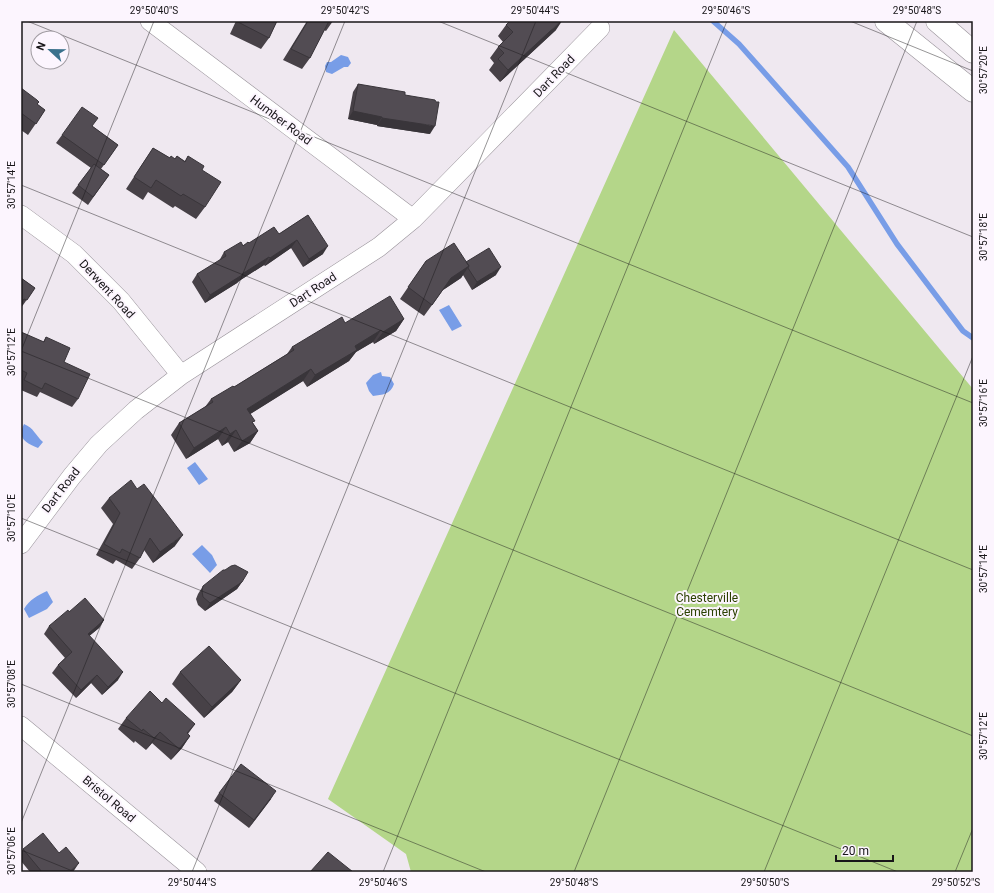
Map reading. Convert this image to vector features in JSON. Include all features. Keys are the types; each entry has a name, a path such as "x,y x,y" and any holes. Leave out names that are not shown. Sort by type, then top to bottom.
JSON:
{"highway":[{"path":"886,21 973,92"},
{"path":"937,21 973,52"}],"street":[{"name":"Humber Road","path":"150,21 413,219"},
{"name":"Dart Road","path":"21,544 72,476 99,444 136,410 181,375 379,247 413,219 600,28"},
{"name":"Derwent Road","path":"21,215 74,254 121,302 181,375"},
{"name":"Bristol Road","path":"21,726 197,872"}],"green space":[{"name":"Chesterville Cememtery","path":"674,30 973,389 973,872 411,872 406,854 328,799"}],"water":[{"path":"341,55 348,57 351,63 348,67 344,67 332,74 326,72 325,66 327,62 331,62"},
{"path":"449,305 462,326 452,331 439,310"},
{"path":"381,372 382,376 390,377 394,384 393,387 388,392 373,396 366,383 373,375"},
{"path":"24,424 43,442 38,448 26,442 22,436 21,433"},
{"path":"195,462 208,479 199,485 187,468"},
{"path":"202,545 212,555 217,565 210,573 192,554"},
{"path":"47,591 53,602 47,609 29,618 24,609 26,606 31,600"}],"building":[{"path":"238,21 277,21 269,38"},
{"path":"308,21 329,21 310,58 291,49"},
{"path":"510,21 561,21 508,70 498,59 504,53 498,47 513,32 506,25"},
{"path":"358,84 405,92 405,95 439,102 435,126 382,118 353,111"},
{"path":"21,88 37,100 39,102 37,104 45,110 36,124 21,113"},
{"path":"82,107 98,118 92,126 118,145 104,165 62,135"},
{"path":"153,148 170,158 171,156 175,159 177,156 185,162 188,156 204,166 202,170 221,182 205,207 183,194 181,196 156,180 151,188 134,177"},
{"path":"94,164 109,175 93,197 78,185"},
{"path":"308,215 328,246 309,259 297,240 210,295 197,274 226,256 224,252 241,242 243,246 274,227 279,234"},
{"path":"454,243 469,266 451,278 432,305 408,287 426,261"},
{"path":"489,248 501,267 477,282 466,262"},
{"path":"21,278 35,288 27,300 24,299 21,303"},
{"path":"390,296 404,319 383,332 381,330 355,346 357,350 315,375 311,369 247,409 255,421 252,422 258,431 242,441 236,430 230,434 226,427 194,448 179,423 213,402 211,399 233,386 234,387 294,350 292,347 342,317 345,323"},
{"path":"21,332 44,342 46,337 70,348 64,362 90,374 78,399 45,383 42,389 24,380 27,373 21,370"},
{"path":"131,480 137,489 144,484 183,535 160,552 150,538 140,558 122,549 120,553 104,544 120,513 109,498"},
{"path":"235,565 248,572 242,582 210,603 203,597 203,586 223,570"},
{"path":"85,598 104,620 88,634 123,672 108,687 97,675 81,690 58,665 72,652 49,626 68,610 69,612"},
{"path":"209,646 241,680 212,707 180,672"},
{"path":"150,691 162,703 166,698 195,724 187,733 190,736 179,749 160,732 154,738 143,729 142,731 126,718"},
{"path":"241,764 276,791 254,820 219,793"},
{"path":"43,833 59,853 66,847 79,863 69,872 42,872 23,849"},
{"path":"328,852 353,872 310,872"}],"waterway":[{"path":"713,21 739,44 848,167 897,244 963,331 973,338"}]}
